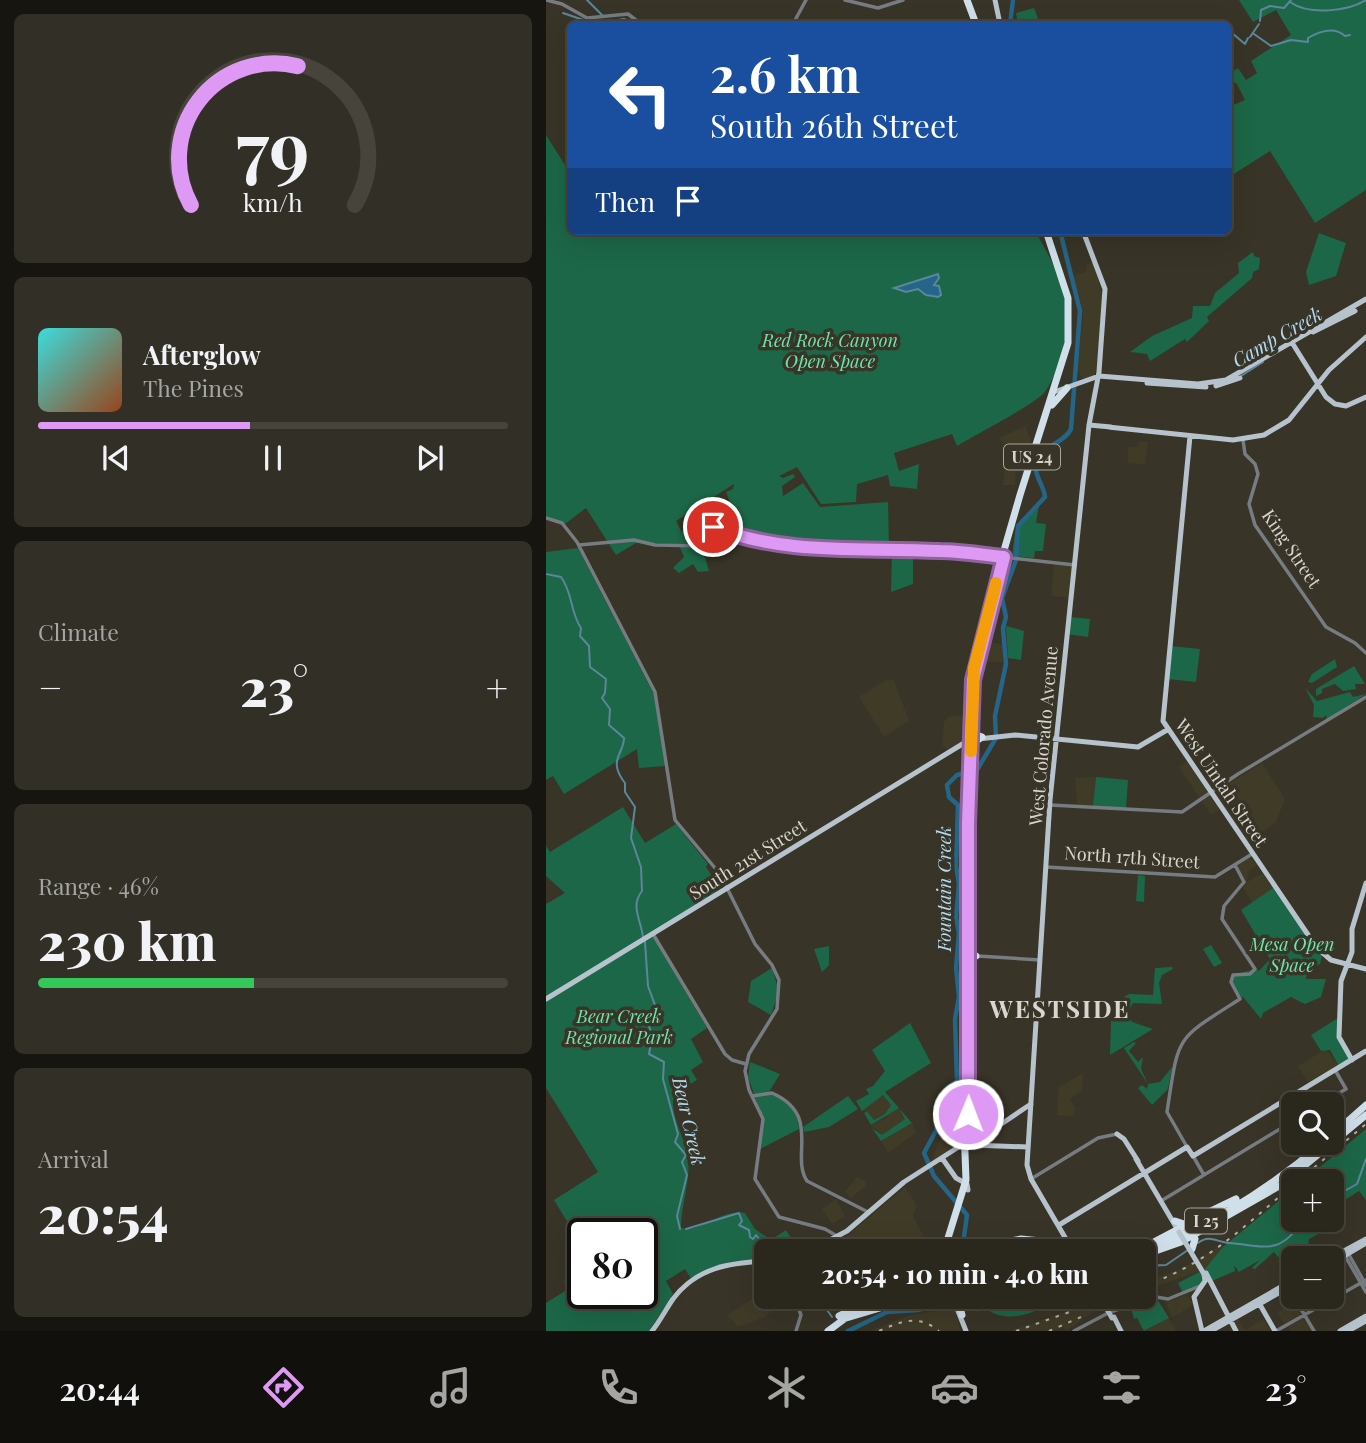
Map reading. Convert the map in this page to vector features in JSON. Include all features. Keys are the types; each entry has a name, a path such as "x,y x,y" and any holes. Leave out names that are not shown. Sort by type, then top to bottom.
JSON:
{"highway":[{"path":"965,0 973,21"},
{"name":"US 24","path":"1048,235 1070,293 1071,333 1064,369 1055,391"},
{"name":"US 24","path":"965,1124 969,970 967,745 972,666 1071,333"},
{"path":"1043,396 1049,395 1051,404 1072,386 1061,381 1064,369"},
{"path":"970,723 974,734 986,736"},
{"path":"967,745 986,736"},
{"name":"US 24","path":"950,1239 964,1193 969,1158 965,1124 969,772"},
{"path":"969,940 970,952 976,956 970,961 969,970"},
{"path":"1344,1125 1366,1104"},
{"name":"I 25","path":"1303,1169 1366,1115"},
{"name":"I 25","path":"1291,1169 1308,1155"},
{"path":"1156,1240 1281,1177"},
{"name":"I 25","path":"1156,1246 1178,1237 1281,1177"},
{"name":"I 25","path":"1156,1251 1181,1242 1281,1184"},
{"path":"1156,1253 1186,1247 1281,1186"},
{"path":"821,1331 853,1309"},
{"path":"828,1331 843,1319 866,1309"},
{"path":"843,1319 877,1309"}],"main road":[{"path":"995,0 999,21"},
{"name":"West Colorado Avenue","path":"1061,1239 1059,1226 1027,1168 1050,805 1089,425 1098,377 1105,289 1085,235"},
{"path":"1072,386 1098,377 1198,384 1222,381 1240,374 1366,301"},
{"path":"1089,425 1243,440 1264,435 1285,423 1318,383 1366,337"},
{"path":"1055,391 1098,377 1197,388 1223,385 1240,378 1292,343"},
{"path":"1292,343 1335,404 1352,404 1366,397"},
{"path":"1090,380 1096,386"},
{"name":"West Uintah Street","path":"1190,436 1162,715 1167,730 1317,948 1331,960 1366,969"},
{"name":"South 21st Street","path":"546,999 945,755 986,736 1138,747 1167,730"},
{"path":"1352,1060 1339,1034 1341,981 1352,950 1356,909 1366,883"},
{"path":"1059,1226 1187,1147 1193,1156 1366,1051"},
{"path":"834,1239 904,1182 967,1146 1031,1104"},
{"path":"1117,1134 1124,1139 1178,1227 1186,1247 1219,1296 1236,1331"},
{"path":"967,1146 1028,1147"},
{"path":"943,1159 948,1170"},
{"path":"943,1159 964,1193"},
{"path":"931,1166 943,1164 964,1193"},
{"path":"1346,1253 1366,1241"},
{"path":"652,1331 676,1295 698,1276 724,1265 754,1262"},
{"path":"1205,1274 1203,1285 1194,1295 1203,1331 1281,1290"},
{"path":"1203,1285 1219,1296"},
{"path":"1258,1302 1275,1331"},
{"path":"1108,1309 1121,1331"},
{"path":"960,1311 967,1331"},
{"path":"1211,1331 1229,1318"},
{"path":"1340,1331 1366,1319"},
{"path":"1348,1331 1366,1319"}],"street":[{"path":"546,0 560,3 587,18 631,15 638,21"},
{"path":"795,21 806,0"},
{"path":"845,0 878,8 903,0"},
{"name":"King Street","path":"1243,440 1244,453 1255,464 1258,474 1249,504 1255,525 1326,627 1355,643 1366,653"},
{"path":"546,518 562,523 581,547 655,692 674,817 718,872 758,949 776,970 781,987 777,1009 749,1054 746,1064 746,1079 751,1096 764,1122 755,1179 769,1205 781,1218 825,1229 838,1237"},
{"path":"581,547 634,540 655,545 710,546 712,541 706,536 685,531 689,527 707,527 763,543 809,550 940,551 1075,565"},
{"path":"1050,805 1180,813 1366,698"},
{"name":"North 17th Street","path":"1046,867 1214,877 1252,856"},
{"path":"1187,1147 1167,1112 1180,1045 1194,1027 1240,999 1231,982 1233,975 1250,974 1255,969 1222,919 1224,906 1244,882 1235,865"},
{"path":"653,934 723,1051 732,1060 746,1064"},
{"path":"976,956 1040,960"},
{"path":"1335,1070 1346,1088 1340,1092"},
{"path":"751,1096 772,1093 794,1110 802,1134 802,1171 808,1182 837,1194 868,1212"},
{"path":"1161,1201 1281,1128"},
{"path":"1031,1179 1104,1134 1117,1134"},
{"path":"1193,1156 1204,1175"},
{"path":"1346,1253 1364,1282 1366,1292"},
{"path":"1275,1331 1364,1282"},
{"path":"1074,1331 1110,1312 1159,1298 1166,1300 1203,1285"},
{"path":"1183,1294 1191,1295 1196,1304"},
{"path":"796,1331 801,1315 799,1309"},
{"path":"1301,1309 1314,1331"}],"shaded area":[{"path":"1094,262 1102,295 1097,369 1093,377 1084,380 1077,370 1083,314 1073,276 1087,271 1086,265"},
{"path":"1025,426 1031,440 1028,451 1019,450 1017,454 1015,485 1003,485 1007,450 999,438"},
{"path":"1139,441 1148,442 1145,465 1128,463 1128,447 1138,447"},
{"path":"1054,564 1072,565 1070,598 1051,596"},
{"path":"986,640 1002,645 1003,662 980,662"},
{"path":"886,680 894,680 909,721 884,737 859,697"},
{"path":"949,716 967,716 966,739 948,750 942,745 944,722"},
{"path":"1189,760 1205,782 1212,777 1219,786 1208,793 1220,809 1211,815 1179,767"},
{"path":"1262,763 1285,799 1276,822 1247,843 1214,793"},
{"path":"1096,777 1093,806 1077,805 1075,778"},
{"path":"1249,857 1257,865 1249,871 1247,882 1263,873 1273,888 1252,903 1243,887 1245,879 1236,866"},
{"path":"1326,1049 1339,1066 1309,1084 1298,1066"},
{"path":"1083,1073 1082,1091 1070,1099 1076,1109 1072,1116 1057,1115 1059,1087"},
{"path":"883,1094 891,1105 885,1114 874,1120 867,1111 862,1111"},
{"path":"897,1106 905,1119 882,1135 871,1125 883,1120"},
{"path":"962,1108 961,1143 931,1162 951,1113"},
{"path":"912,1123 916,1133 888,1153 881,1141"},
{"path":"857,1177 865,1181 866,1186 851,1198 845,1192"},
{"path":"905,1187 917,1206 913,1216 923,1235 916,1239 843,1239"},
{"path":"836,1199 845,1216 832,1224 822,1209"},
{"path":"1221,1245 1223,1247 1206,1269 1156,1286 1156,1278 1181,1269"},
{"path":"1187,1295 1194,1304 1172,1318 1165,1302"},
{"path":"754,1297 754,1309 774,1309 765,1317 738,1327 728,1315"},
{"path":"955,1309 960,1331 870,1331 910,1315"},
{"path":"1073,1309 1097,1309 1066,1331 1064,1327 1052,1331 1010,1331"},
{"path":"1283,1309 1300,1309 1302,1313 1284,1324 1277,1312"},
{"path":"1304,1317 1312,1331 1290,1331 1288,1327"},
{"path":"1169,1318 1176,1331 1146,1331"},
{"path":"1238,1318 1245,1330 1264,1319 1271,1331 1239,1331 1233,1321"}],"green space":[{"path":"1239,0 1366,0 1366,190 1315,223 1270,151 1232,175 1232,106 1245,100 1237,84 1232,81 1232,72 1238,68 1246,80 1257,73 1251,61 1291,35 1276,10 1253,22"},
{"path":"1034,8 1039,21 1017,21 1016,13"},
{"name":"Red Rock Canyon Open Space","path":"546,135 567,168 567,235 1037,235 1050,257 1066,305 1065,339 1050,385 1038,398 957,446 952,434 894,453 899,471 919,464 917,489 890,486 888,475 857,484 856,502 821,504 797,467 779,476 783,478 793,474 795,477 782,486 783,496 803,483 820,507 888,502 889,549 803,548 759,541 706,525 708,518 733,510 726,492 733,489 734,484 676,521 681,531 700,534 710,544 636,543 616,555 586,508 565,524 546,517"},
{"path":"1319,233 1346,243 1336,276 1309,285 1306,272"},
{"path":"1253,252 1254,256 1260,258 1259,269 1207,317 1209,321 1187,342 1185,339 1150,361 1147,354 1130,352 1152,336 1192,318 1193,306 1210,306 1215,293 1239,273 1238,263"},
{"path":"1039,505 1036,523 1046,524 1043,551 1035,551 1034,558 1012,556 1017,526"},
{"path":"679,545 702,546 709,571 698,572 693,564 679,573 673,568 684,557"},
{"path":"578,548 655,696 665,766 639,768 637,749 564,794 553,776 546,780 546,552"},
{"path":"892,552 913,552 913,584 891,592"},
{"path":"1069,617 1090,619 1088,637 1067,634"},
{"path":"1006,626 1024,631 1021,660 1008,658"},
{"path":"1171,646 1200,649 1196,682 1168,679"},
{"path":"1335,659 1337,667 1312,683 1308,682 1312,674"},
{"path":"1354,666 1365,684 1355,684 1356,689 1343,691 1335,684 1322,689 1322,693 1316,696 1316,689"},
{"path":"1305,688 1317,701 1350,692 1353,697 1366,694 1327,720 1326,715 1323,718 1313,717 1314,705"},
{"path":"1096,777 1128,780 1126,808 1093,806"},
{"name":"Bear Creek Regional Park","path":"623,807 645,843 676,824 708,864 706,867 722,891 651,933 707,1028 691,1039 703,1062 691,1070 697,1080 674,1094 675,1118 689,1166 681,1228 697,1227 727,1214 745,1213 755,1229 770,1239 754,1239 754,1261 726,1263 692,1280 685,1269 666,1281 673,1294 649,1331 546,1331 546,1303 567,1290 567,1309 658,1309 658,1218 567,1218 567,1221 554,1200 598,1172 546,1088 546,904 565,893 546,876 546,846 550,852"},
{"path":"1138,875 1145,876 1144,902 1136,901"},
{"name":"Mesa Open Space","path":"1273,888 1322,956 1320,964 1307,972 1306,979 1326,979 1321,997 1305,1004 1291,997 1263,1013 1261,1019 1230,982 1232,975 1256,969 1259,971 1270,959 1241,910"},
{"path":"1211,945 1222,963 1214,967 1203,949"},
{"path":"829,946 829,965 822,972 814,949"},
{"path":"772,968 779,991 771,1015 748,1002 751,981"},
{"path":"1155,968 1173,969 1162,975 1159,983 1162,1004 1133,1003 1127,1014 1132,1022 1153,1029 1110,1055 1111,1021 1116,1021 1116,1010 1120,1009 1124,997 1129,994 1153,995"},
{"path":"1338,1018 1338,1036 1350,1060 1339,1066 1330,1050 1321,1051 1311,1035"},
{"path":"910,1023 931,1063 885,1092 899,1108 871,1125 864,1113 867,1111 874,1120 885,1114 891,1105 883,1095 862,1111 856,1101 869,1094 866,1089 873,1086 885,1071 872,1050"},
{"path":"1136,1043 1129,1051 1138,1062 1143,1057 1141,1069 1148,1084 1124,1048"},
{"path":"750,1062 780,1074 769,1092 790,1106 797,1117 799,1129 758,1150 764,1122 748,1077"},
{"path":"1172,1067 1168,1089 1152,1105 1138,1088 1142,1085 1147,1089 1148,1084 1160,1082"},
{"path":"848,1096 858,1109 829,1127 804,1132 803,1127"},
{"path":"899,1108 912,1123 881,1141 872,1128 882,1135 905,1119"},
{"path":"1366,1129 1366,1200 1359,1191 1344,1200 1344,1169 1318,1169 1334,1155 1344,1155 1344,1147"},
{"path":"1281,1199 1281,1232 1320,1232 1309,1239 1308,1246 1281,1246 1281,1255 1278,1257 1274,1252 1255,1269 1252,1268 1260,1260 1239,1272 1234,1265 1235,1271 1212,1281 1204,1278 1201,1284 1183,1293 1178,1283 1205,1269 1223,1247"},
{"name":"Bear Creek Regional Park","path":"786,1230 792,1239 772,1239"},
{"path":"1156,1299 1169,1318 1144,1331 1137,1318 1134,1319 1131,1309 1156,1309"},
{"path":"987,1309 1039,1309 1010,1316"}],"water":[{"path":"938,274 939,278 934,285 939,286 941,295 938,297 926,295 918,289 906,292 894,288"}],"waterway":[{"path":"587,0 604,17"},
{"name":"Fountain Creek","path":"1010,21 1013,0"},
{"path":"1260,21 1261,10 1270,6 1284,8 1291,0"},
{"path":"1290,2 1308,9 1329,10 1349,7 1366,0"},
{"path":"563,13 586,21"},
{"path":"612,21 628,21"},
{"path":"1250,37 1259,24"},
{"path":"1254,34 1271,46 1291,40 1308,42 1308,38 1327,31 1350,35"},
{"path":"1232,33 1245,44 1248,38"},
{"name":"Fountain Creek","path":"964,1239 967,1215 934,1176 924,1153 938,1127 948,1087 957,1081 955,1019 959,997 956,968 959,933 956,917 959,884 956,865 958,805 949,797 947,785 957,775 977,770 996,738 995,716 1006,664 1003,628 1006,617 1002,598 1016,560 1018,526 1045,497 1036,470 1040,456 1071,429 1080,311 1061,235"},
{"name":"Camp Creek","path":"1241,376 1263,362"},
{"name":"Bear Creek","path":"546,574 561,577 565,583 581,628 580,636 589,646 590,667 606,679 602,698 610,709 609,725 624,738 617,769 625,783 625,792 635,807 631,838 641,867 642,891 637,908 643,937"},
{"name":"Bear Creek","path":"645,942 648,986 656,1008 647,1018 652,1037 649,1054 664,1062 663,1079 678,1134 675,1142 686,1155 682,1162 687,1175 677,1216 680,1229"},
{"path":"1344,1191 1357,1184 1366,1159"},
{"name":"Bear Creek","path":"686,1229 739,1213 742,1221 739,1225 749,1230 750,1237 753,1239 756,1235 759,1239"},
{"path":"1198,1243 1210,1239 1263,1247 1279,1244 1294,1232"},
{"path":"1156,1265 1166,1265 1188,1250"},
{"name":"Bear Creek","path":"826,1309 832,1317"},
{"name":"Fountain Creek","path":"848,1331 887,1312 921,1309"}],"railway":[{"path":"1312,1169 1366,1124"},
{"path":"1156,1281 1188,1267 1224,1243 1281,1195"},
{"path":"1016,1331 1078,1309"},
{"path":"1049,1331 1081,1317"},
{"path":"879,1331 910,1321 924,1322 939,1331"}],"slow traffic":[{"path":"971,751 974,668 996,583"}],"district":[{"name":"WESTSIDE","path":"1060,1010"}],"route":[{"path":"713,527 763,543 809,550 940,551 1004,557 978,651 973,680 968,824 968,1114"}]}
